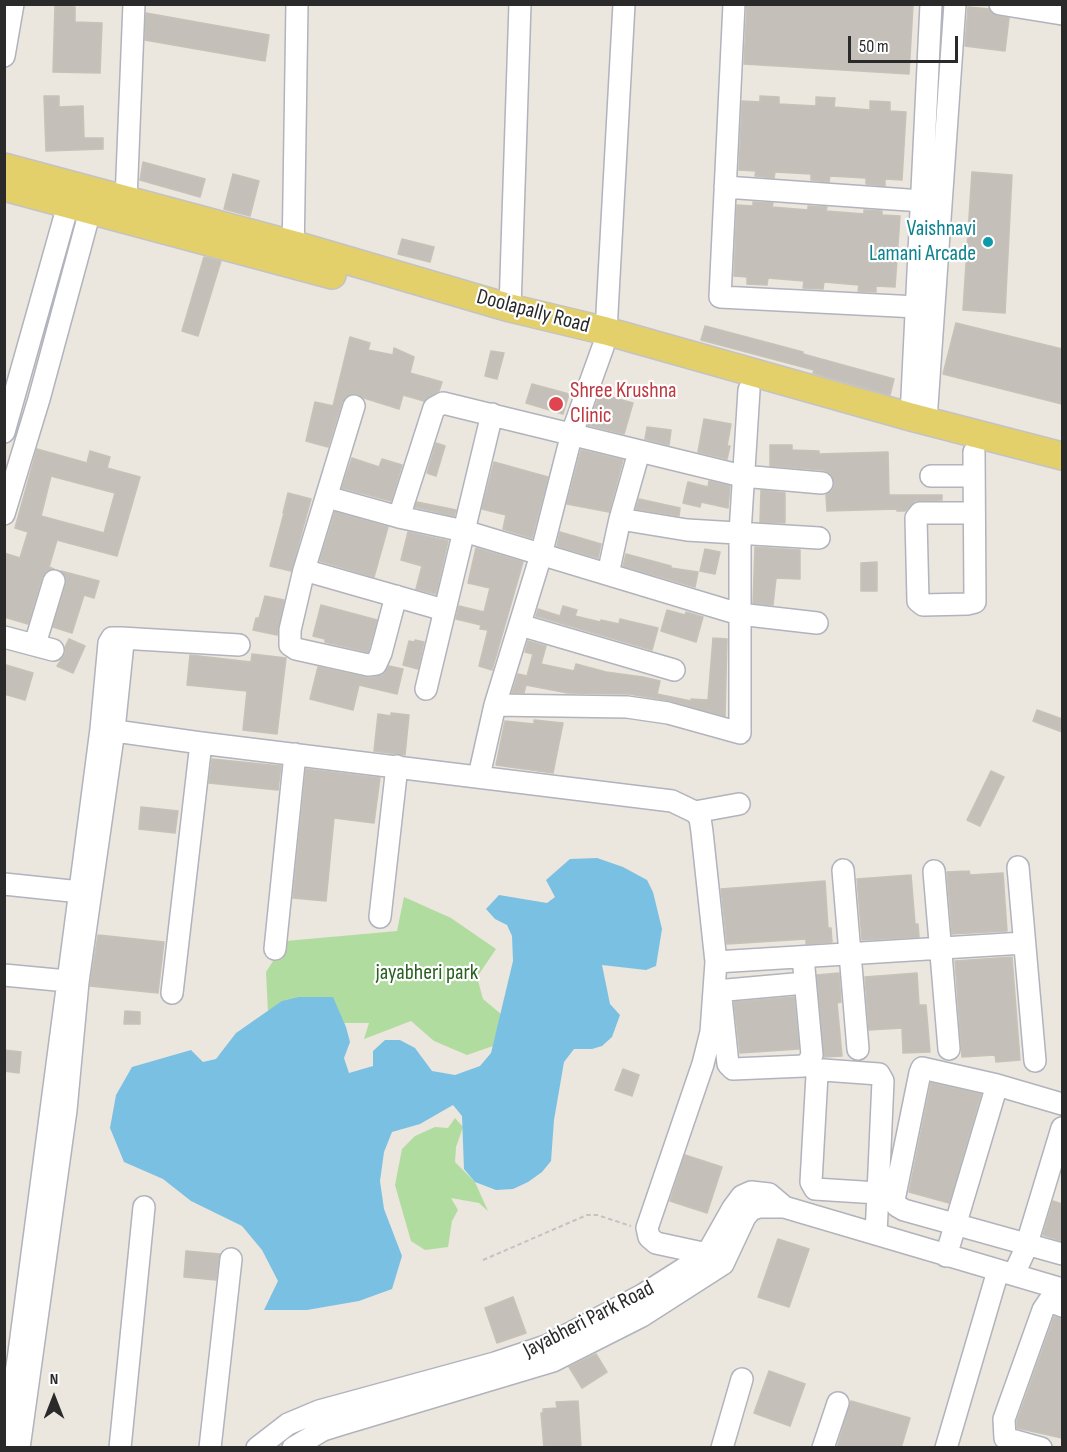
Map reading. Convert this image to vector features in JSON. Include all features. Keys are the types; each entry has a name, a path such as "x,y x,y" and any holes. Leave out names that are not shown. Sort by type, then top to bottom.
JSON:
{"main road":[{"name":"Doolapally Road","path":"4,167 126,200 294,255 605,339 1062,456"},
{"name":"Doolapally Road","path":"4,187 79,208 294,255 510,308 974,464 1062,474"}],"street":[{"path":"4,56 7,27 13,4"},
{"path":"126,200 134,4"},
{"path":"294,255 297,4"},
{"path":"510,308 520,4"},
{"path":"478,777 495,705 541,555 572,433 605,339 624,4"},
{"path":"734,4 720,297 917,307"},
{"path":"918,419 917,307 932,4"},
{"path":"918,419 955,4"},
{"path":"1000,4 1062,14"},
{"path":"725,187 922,201"},
{"path":"4,432 28,350 79,208"},
{"path":"4,514 51,356 79,208"},
{"path":"28,350 51,356"},
{"path":"495,705 627,707 668,713 740,733 740,533 749,390"},
{"path":"399,517 436,406 443,403 742,476 822,483"},
{"path":"354,406 304,570 290,630 290,645 296,649 368,665 376,664 396,596"},
{"path":"426,689 492,414"},
{"path":"608,574 620,519 639,452"},
{"path":"931,476 974,464 975,602 923,604 918,601 916,518 920,513 974,513"},
{"path":"327,497 399,517 464,531 740,614 817,623"},
{"path":"620,519 687,530 819,538"},
{"path":"304,570 444,610"},
{"path":"4,638 44,647 54,581"},
{"path":"520,625 674,670"},
{"path":"4,1447 11,1360 72,989 107,730 110,640 121,638 239,645"},
{"path":"107,730 672,801 695,812 700,818 702,832 716,962 718,1017 728,1064 733,1069 804,1066 809,1061 812,1055 803,957"},
{"path":"172,993 201,743"},
{"path":"275,950 295,754"},
{"path":"380,917 397,766"},
{"path":"695,812 740,804"},
{"path":"1018,867 1035,1061"},
{"path":"843,870 858,1049"},
{"path":"934,871 950,1049"},
{"path":"4,884 84,893"},
{"path":"716,962 1024,943"},
{"path":"4,975 72,989"},
{"path":"715,1259 656,1243 649,1237 647,1228 703,1064 711,1032 718,1017 721,998 727,990 805,983"},
{"path":"4,988 72,989"},
{"path":"19,1448 66,1110 72,989"},
{"path":"1062,1104 997,1085 926,1067 922,1068 894,1200 897,1206 904,1210 1062,1254"},
{"path":"876,1234 878,1193 883,1082 879,1074 823,1070 817,1075 811,1182 815,1189 878,1193"},
{"path":"946,1256 997,1085"},
{"path":"945,1448 1006,1272 1026,1243 1062,1128"},
{"name":"Jayabheri Park Road","path":"293,1448 323,1430 554,1361 642,1316 715,1259 733,1208 742,1196 752,1191 769,1194 784,1207 1062,1290"},
{"path":"120,1448 144,1207"},
{"path":"210,1448 231,1259"},
{"name":"Jayabheri Park Road","path":"257,1448 299,1418 495,1364 546,1346 715,1259"},
{"path":"1041,1448 1005,1438 1004,1419 1043,1310 1049,1301 1062,1306"},
{"path":"722,1448 742,1379"},
{"path":"823,1448 838,1403"}],"path":[{"path":"483,1260 587,1215 597,1215 630,1226"}],"green space":[{"name":"jayabheri park","path":"404,897 451,918 496,949 477,977 483,999 501,1014 493,1046 467,1055 434,1041 411,1021 364,1039 369,1023 344,1023 334,1002 268,1012 266,972 286,941 397,931"},
{"path":"455,1118 463,1127 456,1147 455,1162 475,1182 488,1211 479,1203 451,1198 458,1210 452,1221 448,1247 425,1250 411,1241 395,1185 402,1149 415,1136 435,1127 448,1128"}],"water":[{"path":"597,858 623,867 647,880 653,892 662,929 656,966 646,970 602,965 610,1004 620,1015 612,1037 602,1046 592,1049 574,1049 564,1062 554,1120 551,1161 542,1172 528,1182 513,1189 496,1190 475,1182 464,1169 462,1116 453,1105 420,1124 392,1132 384,1152 380,1181 384,1209 402,1256 392,1289 359,1301 307,1310 264,1310 278,1281 262,1250 242,1226 191,1201 163,1179 124,1162 110,1128 116,1095 132,1067 191,1050 203,1062 216,1059 236,1033 282,1001 299,997 333,997 350,1042 344,1058 349,1073 373,1066 373,1051 385,1040 400,1040 415,1048 432,1071 455,1075 480,1066 491,1053 513,961 512,936 507,925 495,919 486,909 499,895 547,903 555,897 546,880 570,859"}],"building":[{"path":"747,4 913,5 909,74 744,64"},
{"path":"55,6 75,7 75,22 102,23 100,73 53,72"},
{"path":"968,7 989,9 997,16 1009,18 1005,51 965,46"},
{"path":"146,13 269,35 265,61 145,40"},
{"path":"44,96 59,96 59,107 83,106 84,138 103,138 103,149 46,151"},
{"path":"760,96 779,97 779,104 816,106 816,97 835,98 834,107 870,110 870,101 890,102 890,111 906,112 902,180 885,179 885,186 866,184 866,178 830,176 829,182 811,180 811,174 775,172 774,178 755,176 756,171 739,170 742,101 760,102"},
{"path":"143,162 205,179 200,197 140,180"},
{"name":"Vaishnavi Lamani Arcade","path":"972,172 1012,175 1005,313 963,310"},
{"path":"233,174 259,181 250,216 224,209"},
{"path":"753,202 773,203 772,207 808,210 808,206 827,207 826,211 864,214 864,210 882,211 882,215 900,216 895,287 876,286 876,292 858,291 859,285 824,282 823,289 803,288 804,281 768,278 767,285 747,284 747,277 734,276 737,205 753,206"},
{"path":"402,239 434,247 430,262 398,254"},
{"path":"204,257 221,261 198,336 182,331"},
{"path":"956,323 1062,349 1062,404 943,374"},
{"path":"705,326 894,379 890,395 813,373 814,370 701,340"},
{"path":"350,337 370,343 368,350 393,355 394,348 414,357 410,373 442,382 439,391 424,401 403,395 399,409 358,394 351,394 342,402 328,447 306,441 315,402 333,406"},
{"path":"491,351 504,353 497,379 485,376"},
{"path":"532,384 569,394 563,414 526,403"},
{"path":"600,394 633,403 624,434 588,425"},
{"path":"704,419 731,424 727,459 698,452"},
{"path":"647,427 671,430 669,445 645,439"},
{"path":"436,443 445,446 436,476 427,473"},
{"path":"770,445 792,445 792,450 819,451 819,454 888,452 889,495 942,495 942,500 915,501 905,511 897,511 897,509 827,511 826,495 832,491 835,484 830,473 823,470 770,466"},
{"path":"37,449 87,463 90,451 110,457 107,468 140,477 117,556 57,540 49,567 54,569 46,571 42,577 28,624 4,617 4,553 20,558 28,532 15,528","holes":["51,476 115,493 104,533 41,516"]},
{"path":"581,450 623,460 609,512 567,504"},
{"path":"352,458 379,467 382,459 402,465 391,501 342,488"},
{"path":"494,462 548,477 532,538 503,529 506,515 482,509"},
{"path":"709,481 730,486 728,508 701,502 700,507 683,503 688,482 708,487"},
{"path":"761,490 785,493 785,523 760,522"},
{"path":"288,493 311,499 291,571 270,566"},
{"path":"639,499 680,508 679,516 636,509"},
{"path":"417,502 456,510 454,516 415,507"},
{"path":"335,512 388,527 374,577 320,561"},
{"path":"408,532 448,541 436,594 416,589 422,566 401,560"},
{"path":"560,532 601,544 598,558 557,546"},
{"path":"755,547 800,550 800,579 776,578 773,605 753,603"},
{"path":"476,548 523,562 492,670 479,666 488,630 480,629 481,625 456,619 459,606 484,612 490,588 468,583"},
{"path":"705,549 720,552 715,574 700,571"},
{"path":"626,554 671,566 671,568 698,572 695,587 623,566"},
{"path":"877,562 877,591 861,591 861,563"},
{"path":"61,571 99,581 94,598 84,595 72,633 53,627 66,584 66,578"},
{"path":"265,596 284,600 277,635 253,630"},
{"path":"321,605 377,620 368,652 325,642 325,639 313,636"},
{"path":"563,606 577,610 575,616 600,622 601,620 619,624 620,619 658,628 652,650 536,616 538,609 560,616"},
{"path":"667,610 703,617 696,642 661,631"},
{"path":"713,638 727,639 725,716 671,701 629,694 568,693 526,685 524,693 512,693 518,674 527,676 533,654 525,652 528,641 546,646 541,664 574,671 576,664 606,672 643,677 660,681 657,694 691,701 691,699 708,700"},
{"path":"69,639 85,646 73,673 57,666 65,654 65,647"},
{"path":"415,640 424,642 418,669 403,665 409,641 414,642"},
{"path":"252,654 286,658 277,734 243,730 247,691 187,685 190,655 251,662"},
{"path":"6,665 33,673 25,700 4,694"},
{"path":"389,666 403,669 397,694 359,685 353,710 310,699 318,667 369,678 383,675"},
{"path":"1037,710 1062,719 1062,732 1033,721"},
{"path":"391,713 409,715 405,755 374,751 378,714 391,716"},
{"path":"534,720 563,723 553,773 496,765 505,721 534,724"},
{"path":"212,759 281,766 278,790 209,783"},
{"path":"306,769 380,778 374,823 334,818 326,901 293,898"},
{"path":"991,771 1004,777 980,826 967,820"},
{"path":"141,807 178,811 175,833 139,829"},
{"path":"969,871 970,875 1003,873 1007,931 952,934 947,872"},
{"path":"911,875 915,924 918,924 919,937 862,940 857,879"},
{"path":"825,881 828,928 831,928 832,942 806,944 806,939 727,944 721,889"},
{"path":"98,935 164,942 158,993 90,986"},
{"path":"1012,957 1020,1060 996,1062 995,1055 962,1057 955,961"},
{"path":"839,973 841,1002 837,1003 842,1056 824,1057 817,975"},
{"path":"917,973 919,1005 926,1005 930,1052 903,1053 902,1028 869,1030 865,977"},
{"path":"794,997 799,1049 740,1053 734,1002"},
{"path":"125,1011 140,1012 140,1024 124,1024"},
{"path":"4,1050 21,1052 19,1073 4,1071"},
{"path":"623,1069 639,1075 632,1096 615,1090"},
{"path":"931,1083 981,1094 949,1203 909,1192"},
{"path":"685,1155 722,1167 707,1213 670,1201"},
{"path":"1053,1201 1062,1204 1062,1241 1043,1235"},
{"path":"778,1239 809,1249 789,1307 758,1297"},
{"path":"186,1251 220,1254 216,1280 184,1277"},
{"path":"513,1297 526,1333 497,1343 485,1308"},
{"path":"1054,1317 1062,1319 1062,1438 1017,1428 1017,1421"},
{"path":"596,1354 607,1372 582,1388 569,1367"},
{"path":"769,1371 805,1384 790,1426 754,1413"},
{"path":"578,1401 581,1448 544,1448 541,1413 543,1409 557,1408 556,1402"},
{"path":"851,1401 910,1418 901,1448 837,1448"}],"place":[{"name":"Vaishnavi Lamani Arcade","path":"988,242"},
{"name":"Shree Krushna Clinic","path":"556,404"}]}
